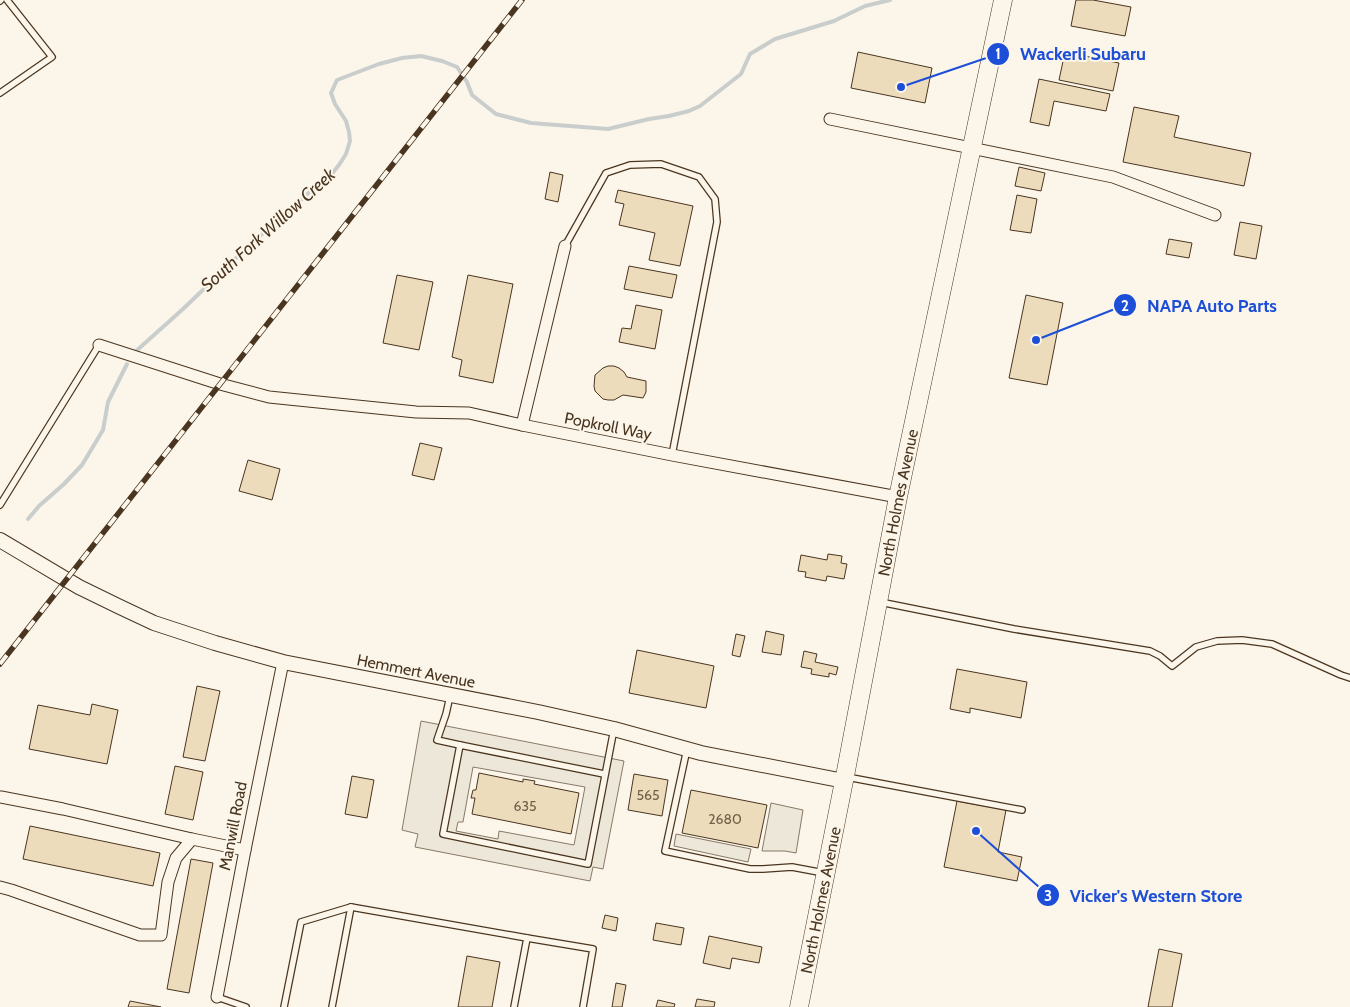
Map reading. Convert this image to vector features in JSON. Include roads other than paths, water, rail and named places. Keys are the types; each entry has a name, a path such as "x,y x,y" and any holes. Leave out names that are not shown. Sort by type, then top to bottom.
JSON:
{"main road":[{"name":"North Holmes Avenue","path":"799,1007 845,779 898,497 1003,0"}],"street":[{"path":"830,119 1114,177 1215,215"},
{"path":"522,425 566,246"},
{"name":"Popkroll Way","path":"99,345 220,384 269,397 416,412 468,413 672,455 898,497"},
{"name":"Hemmert Avenue","path":"0,540 79,587 154,623 215,643 283,662 538,712 614,729 687,749 845,779"},
{"name":"Manwill Road","path":"217,997 283,662"},
{"path":"2,797 245,850"},
{"path":"0,887 140,935 161,935 168,882 176,858 192,839"}],"lane":[{"path":"0,93 52,57 7,0"},
{"path":"566,246 606,173 630,165 661,164 699,178 715,199 717,222 672,455"},
{"path":"0,505 99,345"},
{"path":"878,601 1014,629 1150,651 1160,656 1172,666 1196,647 1217,641 1242,640 1272,644 1350,678"},
{"path":"450,696 438,740 604,774"},
{"path":"460,745 444,834 588,864 614,729"},
{"path":"687,749 665,851 750,869 792,867 826,873"},
{"path":"845,779 1022,810"},
{"path":"332,1007 351,907"},
{"path":"284,1007 301,922 351,907 593,949 583,1007"},
{"path":"514,1007 527,938"},
{"path":"217,997 246,1007"}],"waterway":[{"name":"South Fork Willow Creek","path":"135,352 256,239 330,176 339,165 346,154 350,141 346,121 335,104 331,93 337,80 379,64 402,58 421,56 457,67 467,82 472,95 496,114 531,123 608,129 669,116 700,106 741,74 750,54 775,39 834,21 865,6 890,0"},
{"name":"South Fork Willow Creek","path":"28,519 82,465 103,430 108,402 127,364"}],"railway":[{"path":"0,664 522,0"}],"place":[{"name":"Wackerli Subaru","path":"901,87"},
{"name":"NAPA Auto Parts","path":"1036,340"},
{"name":"Vicker's Western Store","path":"976,831"}]}
